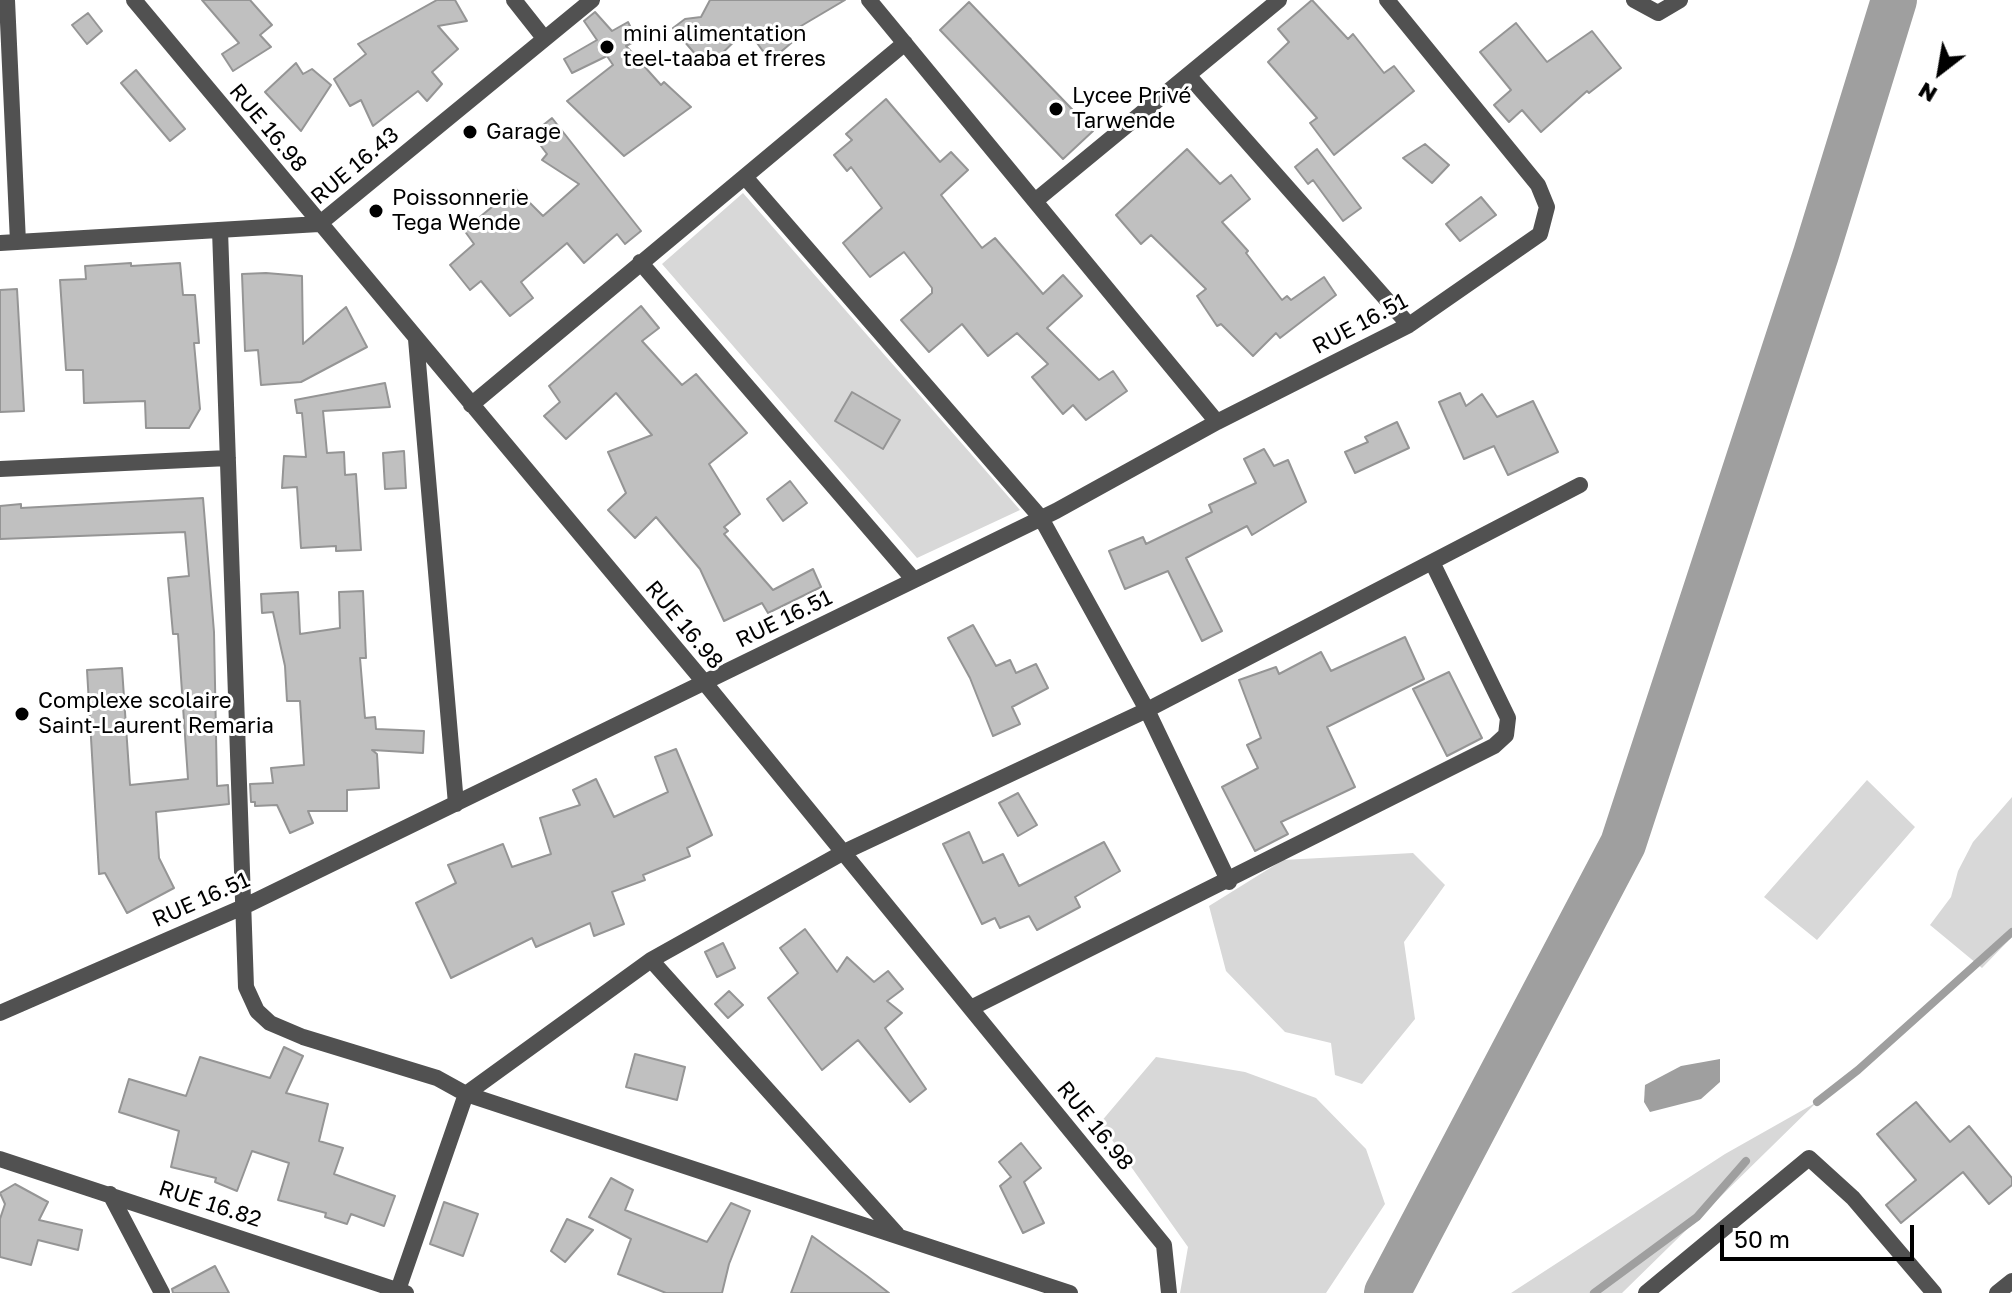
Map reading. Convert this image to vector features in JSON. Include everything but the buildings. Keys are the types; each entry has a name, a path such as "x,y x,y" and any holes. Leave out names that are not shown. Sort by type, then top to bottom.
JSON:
{"street":[{"path":"7,0 18,242"},
{"name":"RUE 16.98","path":"134,0 704,682 1164,1245 1169,1293"},
{"path":"514,0 544,38"},
{"name":"RUE 16.43","path":"0,243 319,224 592,0"},
{"path":"869,0 1217,422"},
{"path":"1035,201 1279,0"},
{"name":"RUE 16.51","path":"0,1013 243,907 1041,518 1217,422 1409,325 1540,234 1547,207 1538,185 1387,0"},
{"path":"1634,0 1658,13 1680,0"},
{"path":"471,405 905,43"},
{"path":"1188,75 1409,325"},
{"path":"745,177 1041,518 1147,710 1229,882"},
{"path":"220,230 246,987 257,1011 270,1023 303,1037 437,1078 466,1094 1070,1293"},
{"path":"640,262 914,580"},
{"path":"416,339 456,804"},
{"path":"0,469 228,458"},
{"path":"402,1292 466,1094 651,960 844,852 1147,710 1580,485"},
{"path":"971,1008 1229,882 1494,746 1506,735 1508,718 1432,562"},
{"path":"651,960 898,1235"},
{"path":"1656,1290 1809,1158 1853,1198 1934,1293"},
{"name":"RUE 16.82","path":"0,1159 402,1292"},
{"path":"110,1194 162,1293"},
{"path":"1997,1293 2012,1281"}],"shaded area":[{"path":"743,193 1020,510 917,558 662,264"},
{"path":"1867,780 1915,827 1817,940 1764,897"},
{"path":"2012,797 2012,937 1982,968 1930,925 1951,897 1958,871 1973,842"},
{"path":"1413,853 1445,885 1404,942 1415,1019 1362,1084 1335,1075 1331,1043 1285,1032 1226,971 1209,906 1283,860"},
{"path":"1156,1057 1245,1072 1316,1098 1366,1149 1385,1204 1326,1293 1180,1293 1188,1247 1100,1123"},
{"path":"1720,1059 1720,1082 1701,1099 1650,1112 1644,1102 1645,1085 1681,1066"},
{"path":"1817,1102 1622,1293 1511,1293 1725,1154"}],"waterway":[{"path":"1387,1293 1623,844 1816,254 1894,0"},
{"path":"1817,1102 1858,1070 2012,932"},
{"path":"1594,1293 1697,1217 1746,1161"}],"place":[{"name":"mini alimentation teel-taaba et freres","path":"607,47"},
{"name":"Lycee Privé Tarwende","path":"1056,109"},
{"name":"Garage","path":"470,132"},
{"name":"Poissonnerie Tega Wende","path":"376,211"},
{"name":"Complexe scolaire Saint-Laurent Remaria","path":"22,714"}]}
